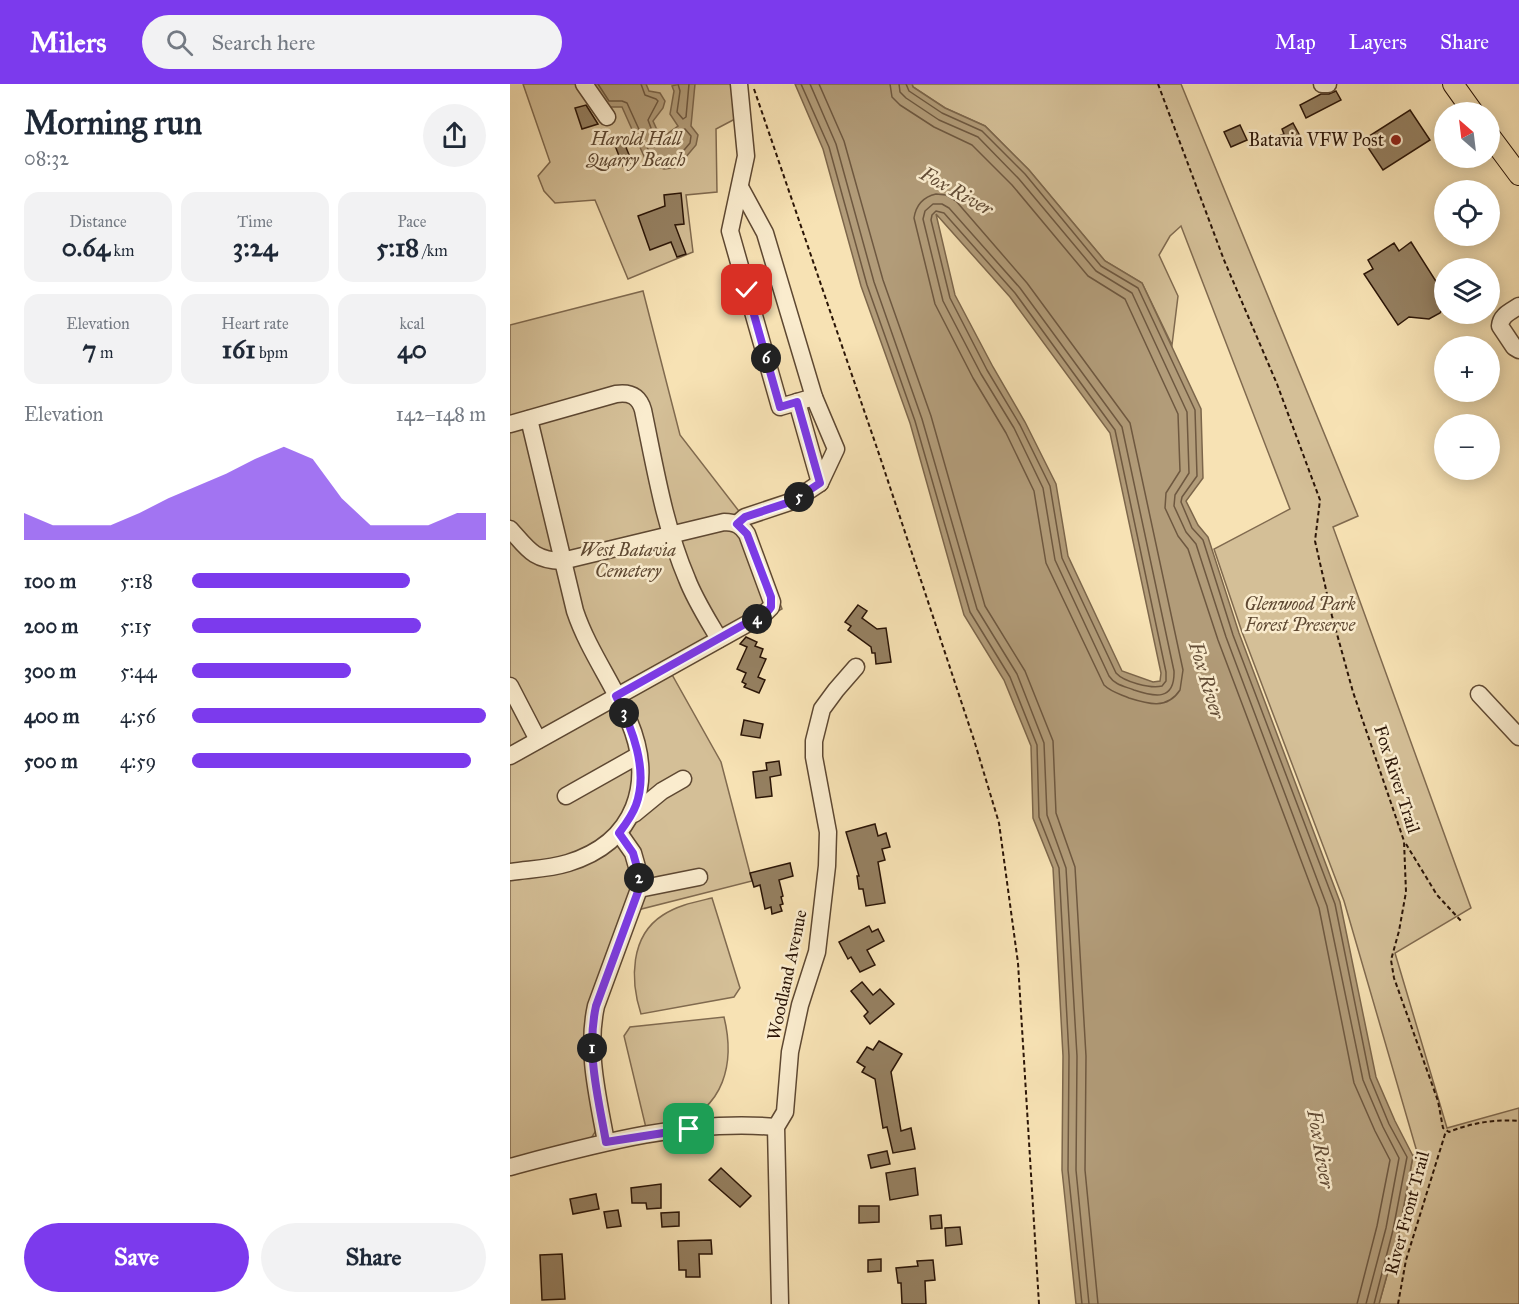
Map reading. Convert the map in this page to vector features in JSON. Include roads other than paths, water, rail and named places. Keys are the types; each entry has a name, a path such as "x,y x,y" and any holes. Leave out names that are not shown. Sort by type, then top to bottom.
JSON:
{"main road":[{"path":"1453,84 1466,102"},
{"path":"1500,149 1519,175"}],"street":[{"path":"584,84 607,117"},
{"path":"740,84 746,156 730,231 780,407 814,397"},
{"path":"1322,84 1328,84"},
{"path":"737,524 745,517 793,501 820,483 836,449 814,397 765,233 740,187"},
{"path":"1519,306 1504,316 1500,326 1514,347 1519,350"},
{"path":"510,424 616,394 633,394 643,410 671,535 687,581 719,639"},
{"path":"797,402 820,483"},
{"path":"529,419 562,561 580,625 629,722 640,776 636,804 629,819"},
{"path":"510,529 536,555 549,561 562,561 724,522 737,524 747,534 771,597 771,607 763,615 510,756"},
{"name":"Woodland Avenue","path":"780,1304 776,1127 785,1112 790,1052 800,1005 816,952 827,866 828,832 814,757 814,741 822,709 856,667"},
{"path":"510,686 538,740"},
{"path":"1479,694 1519,738"},
{"path":"566,796 637,756"},
{"path":"640,776 650,786 662,791"},
{"path":"510,856 517,871 570,862 599,849 619,833 646,802 683,779"},
{"path":"606,1142 593,1059 593,1020 596,1006 639,889 633,853 619,833"},
{"path":"639,889 699,877"},
{"path":"510,1167 606,1142 689,1129 776,1127"}],"water":[{"path":"590,84 646,84 649,91 660,93 665,101 663,108 653,121 658,132 667,134 678,126 670,114 674,91 672,86 695,84 691,126 698,135 696,145 680,167 664,169 647,163 622,107 606,107"},
{"name":"Fox River","path":"795,84 912,84 913,87 945,108 985,126 1029,170 1105,261 1142,283 1201,409 1203,478 1186,501 1198,525 1208,537 1239,633 1340,902 1376,1077 1413,1156 1399,1232 1379,1304 1076,1304 1062,1170 1063,1056 1053,868 1033,818 1031,746 1004,680 964,615 910,423 861,286 823,149","holes":["936,214 1010,297 1110,433 1161,673 1160,681 1153,682 1122,671 1068,556 1056,484 1025,422 955,295"]}],"place":[{"name":"Batavia VFW Post","path":"1396,140"}],"park label":[{"name":"Harold Hall Quarry Beach","path":"636,149"},
{"name":"West Batavia Cemetery","path":"628,560"},
{"name":"Glenwood Park Forest Preserve","path":"1300,614"}]}
